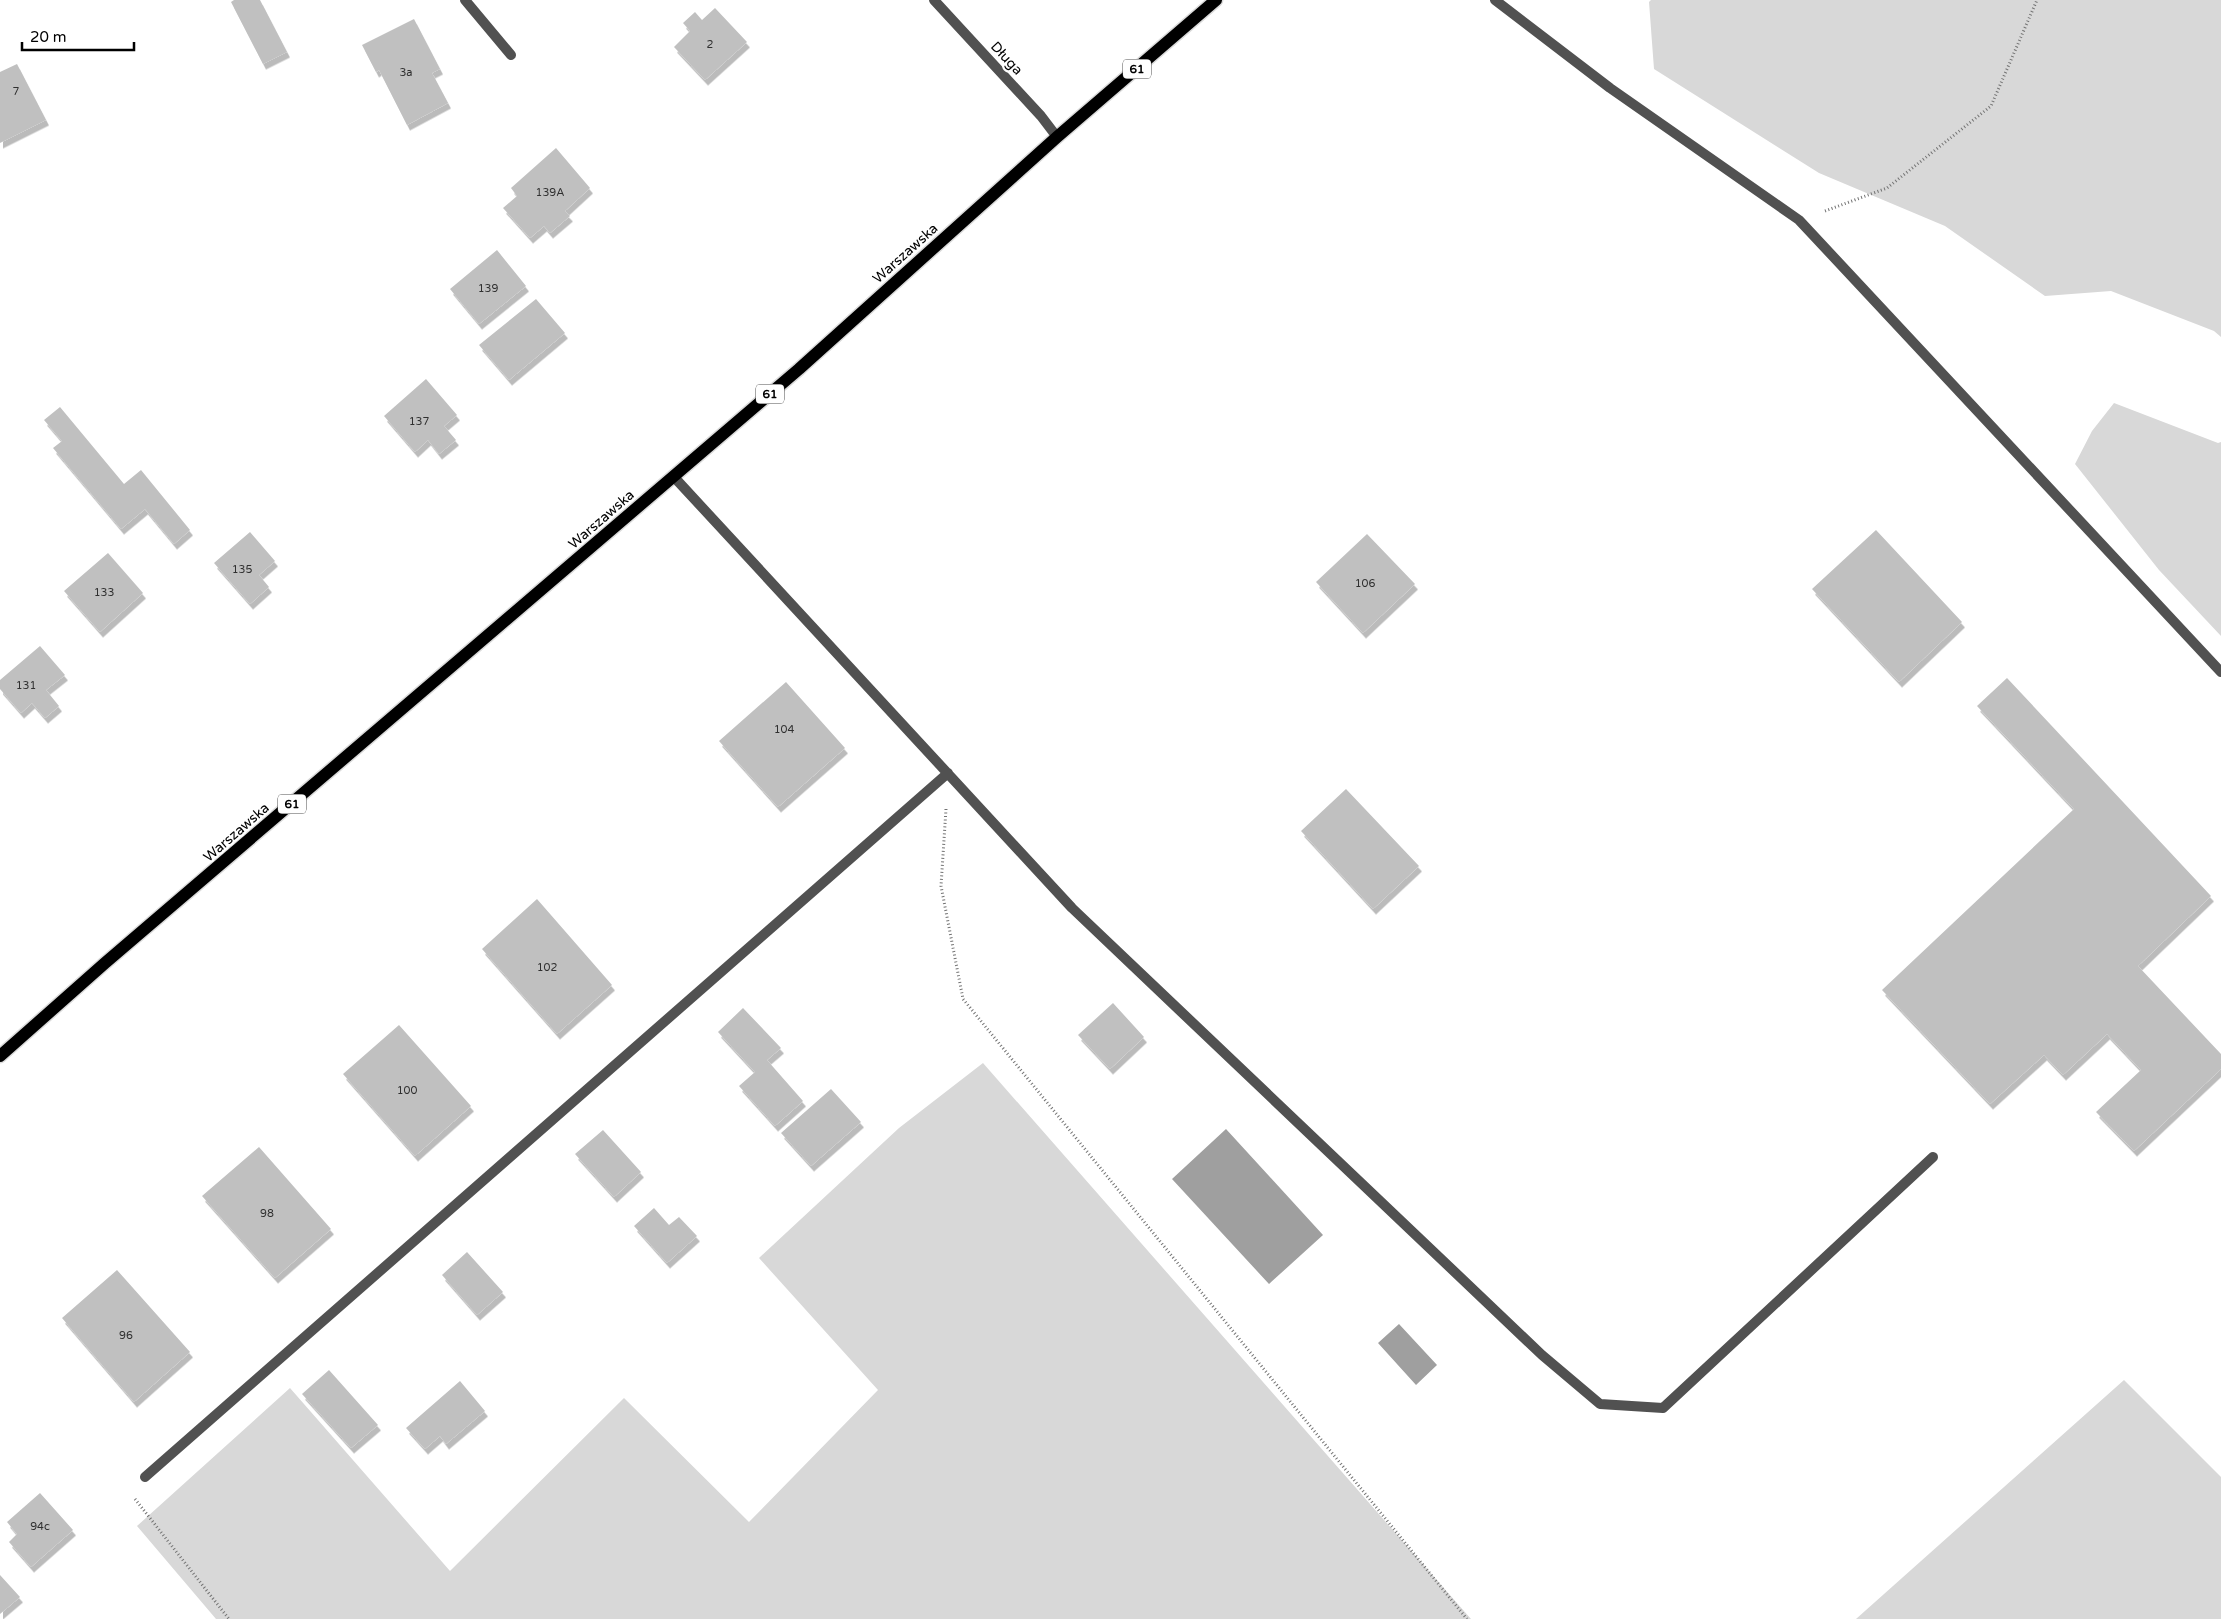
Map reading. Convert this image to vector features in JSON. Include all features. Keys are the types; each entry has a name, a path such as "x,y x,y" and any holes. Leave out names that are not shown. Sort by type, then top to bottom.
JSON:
{"main road":[{"name":"Warszawska","path":"0,1056 799,369 1057,137 1216,0"}],"street":[{"path":"465,0 511,55"},
{"name":"Długa","path":"934,0 1041,116 1057,137"},
{"path":"1495,0 1610,88 1799,220 2221,672"},
{"path":"674,477 1072,908 1542,1355 1600,1404 1662,1408 1933,1157"},
{"path":"145,1477 948,774"}],"path":[{"path":"1799,220 1887,188 1991,106 2037,0"},
{"path":"948,774 941,886 963,1000 1467,1619"},
{"path":"145,1477 132,1495 229,1619"}],"shaded area":[{"path":"1651,0 2221,0 2221,337 2214,331 2111,291 2045,296 1945,226 1819,173 1654,69 1649,2"},
{"path":"2114,403 2218,443 2221,442 2221,636 2159,570 2075,464 2092,431"},
{"path":"983,1063 1471,1619 216,1619 137,1526 290,1388 450,1571 624,1398 749,1522 878,1390 759,1258 899,1128"},
{"path":"1226,1129 1323,1235 1269,1284 1172,1179"},
{"path":"1399,1324 1437,1365 1416,1385 1378,1343"},
{"path":"2124,1380 2221,1477 2221,1619 1856,1619"}],"building":[{"path":"234,0 260,0 287,52 263,64 231,2"},
{"path":"715,8 747,42 705,80 674,47 690,31 683,23 695,12 702,20"},
{"path":"414,19 440,69 432,73 448,103 407,125 379,70 376,72 362,45"},
{"path":"17,64 46,120 0,143 0,72"},
{"path":"556,148 590,188 565,211 570,216 550,233 544,226 530,238 503,208 517,196 511,188"},
{"path":"497,250 526,286 479,324 450,289"},
{"path":"536,299 565,333 509,380 479,345"},
{"path":"426,379 457,415 444,426 456,440 439,454 428,440 415,452 384,416"},
{"path":"60,407 124,484 141,470 190,530 174,544 145,509 121,529 53,448 62,441 44,420"},
{"path":"1876,530 1962,622 1899,682 1812,589"},
{"path":"250,532 275,561 259,575 269,587 250,604 214,563"},
{"path":"1367,534 1415,584 1363,633 1316,582"},
{"path":"108,553 143,593 100,632 64,591"},
{"path":"40,646 65,675 46,690 59,706 45,718 32,703 21,713 0,689 0,680"},
{"path":"2007,678 2211,896 2138,966 2221,1054 2221,1069 2134,1151 2096,1112 2141,1070 2107,1034 2063,1075 2044,1055 1990,1104 1882,990 2074,809 1977,706"},
{"path":"786,682 845,748 778,807 719,741"},
{"path":"1346,789 1419,866 1373,909 1301,831"},
{"path":"537,899 612,985 557,1034 482,949"},
{"path":"1113,1003 1144,1037 1110,1069 1078,1035"},
{"path":"743,1008 781,1048 767,1060 803,1101 775,1126 739,1086 755,1072 718,1032"},
{"path":"399,1025 471,1106 415,1156 343,1074"},
{"path":"831,1089 861,1122 811,1166 781,1133"},
{"path":"603,1130 641,1172 614,1197 575,1154"},
{"path":"259,1147 331,1229 275,1278 202,1196"},
{"path":"654,1208 669,1225 679,1217 697,1236 667,1263 634,1226"},
{"path":"467,1252 503,1292 477,1315 442,1275"},
{"path":"117,1270 190,1352 134,1402 62,1318"},
{"path":"329,1370 378,1425 351,1448 302,1394"},
{"path":"460,1381 485,1411 446,1444 440,1436 425,1449 406,1428"},
{"path":"40,1493 73,1530 31,1567 9,1542 17,1534 7,1522"},
{"path":"0,1575 20,1597 0,1614"}]}
